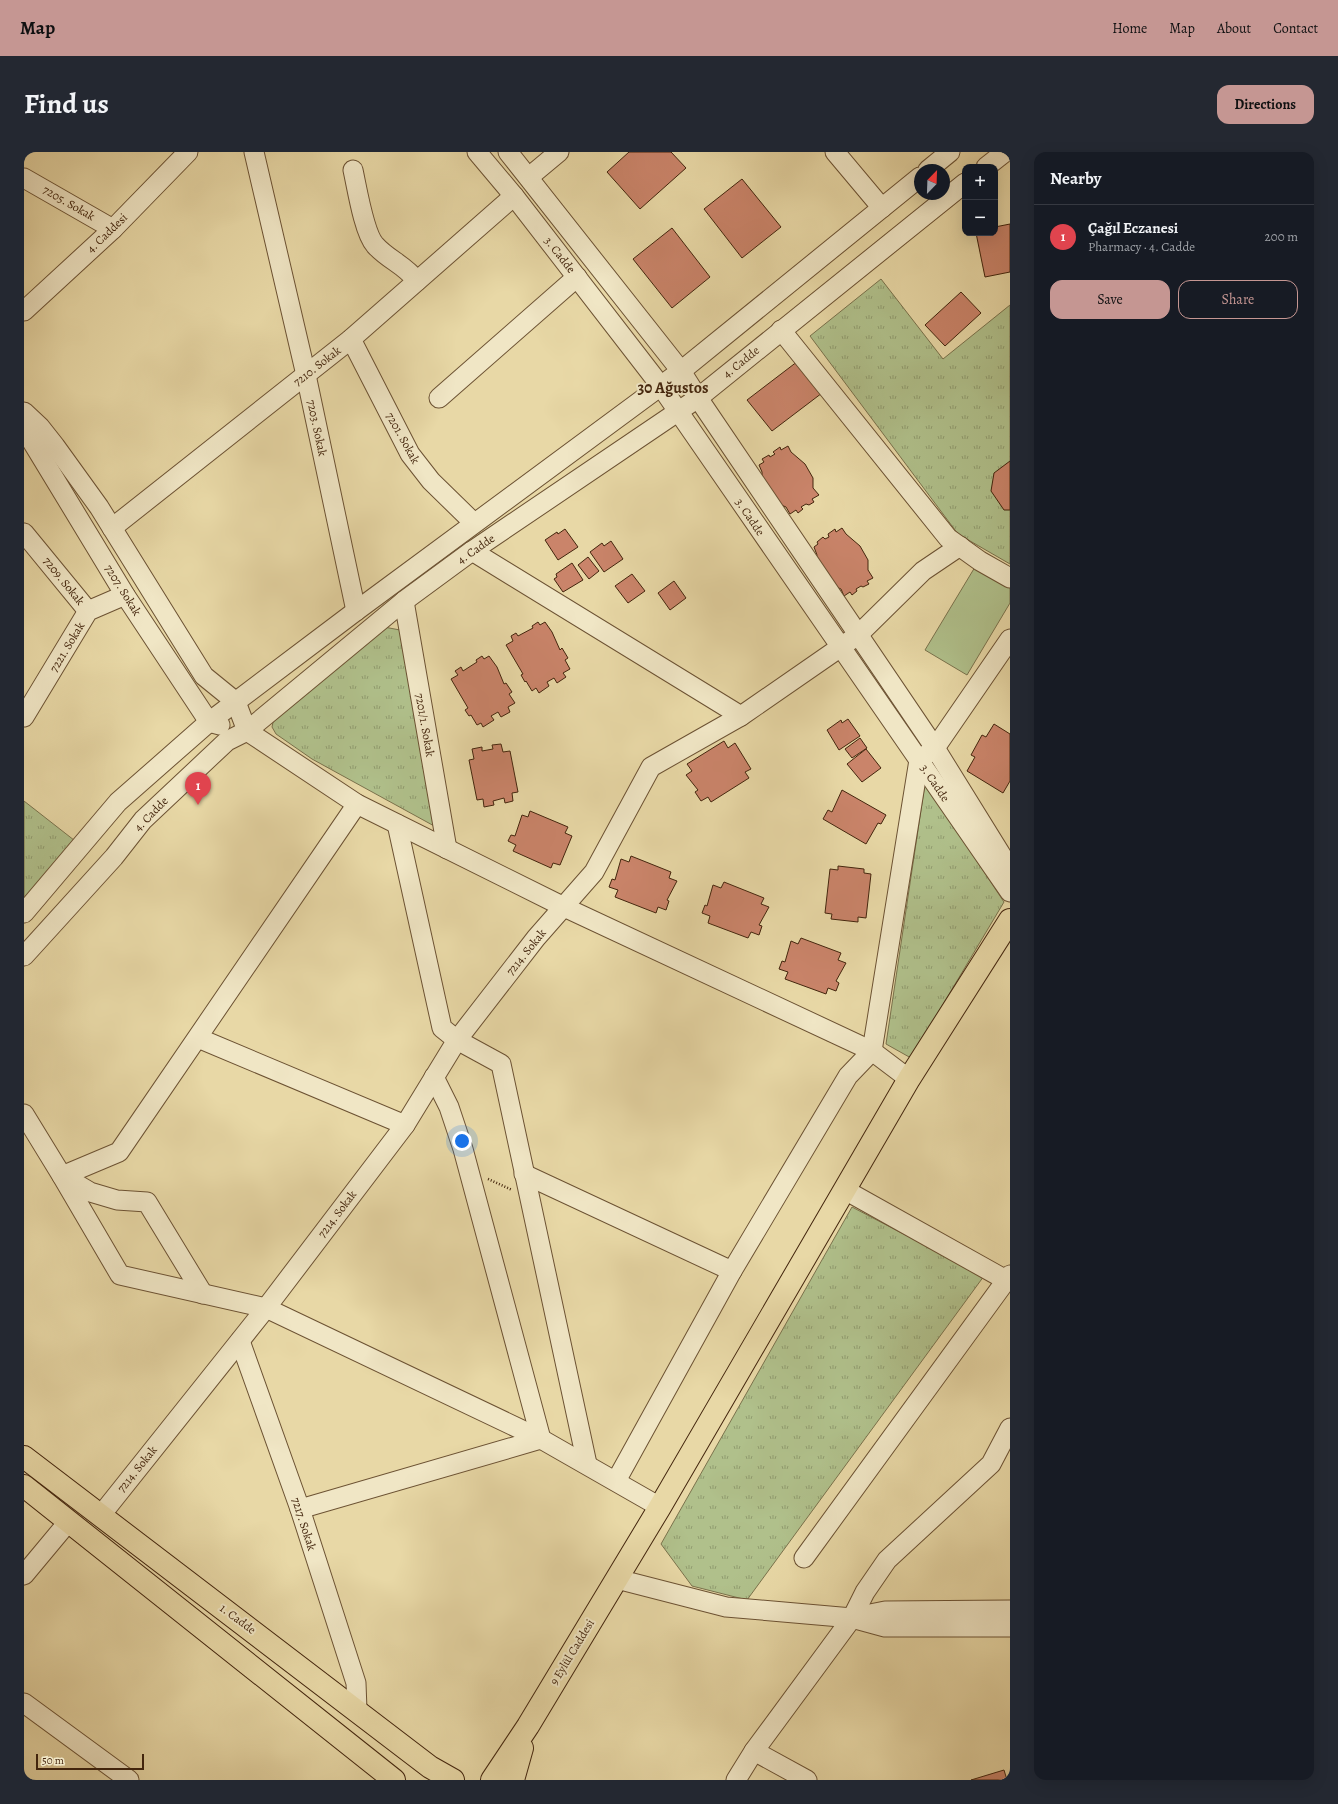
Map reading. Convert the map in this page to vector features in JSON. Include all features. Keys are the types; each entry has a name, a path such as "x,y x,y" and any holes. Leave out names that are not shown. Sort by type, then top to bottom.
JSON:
{"main road":[{"name":"9 Eylül Caddesi","path":"492,1780 528,1726 660,1507 910,1079 1010,920"},
{"name":"1. Cadde","path":"24,1456 430,1767 453,1780"},
{"path":"24,1486 394,1780"},
{"name":"9 Eylül Caddesi","path":"513,1780 528,1726"}],"street":[{"name":"4. Caddesi","path":"24,311 113,229 188,152"},
{"name":"7203. Sokak","path":"254,152 306,375 356,611"},
{"name":"3. Cadde","path":"477,152 514,196 660,385 840,648 1010,892"},
{"name":"3. Cadde","path":"508,152 682,371 698,398 936,748 1010,869"},
{"path":"528,177 559,152"},
{"path":"835,152 882,208"},
{"path":"990,164 1005,152"},
{"path":"934,164 944,154"},
{"path":"353,170 368,235 382,252 404,266 417,281"},
{"name":"7205. Sokak","path":"24,178 113,229"},
{"name":"4. Cadde","path":"24,913 118,802 209,722 474,523 660,385 682,371 914,182"},
{"name":"4. Cadde","path":"24,956 114,857 143,820 227,741 247,731 404,601 472,551 698,398 962,186"},
{"name":"7210. Sokak","path":"112,528 351,339 514,196"},
{"path":"439,398 577,277"},
{"path":"781,330 948,538 1010,578"},
{"name":"7201. Sokak","path":"351,339 410,454 431,481 474,523"},
{"name":"7207. Sokak","path":"24,412 40,427 55,446 112,528 204,676 236,702"},
{"name":"7207. Sokak","path":"24,420 28,435 125,595 209,722"},
{"name":"7209. Sokak","path":"24,533 88,611"},
{"name":"7214. Sokak","path":"101,1515 266,1308 404,1125 456,1040 536,938 594,872 651,767 741,716 840,648 858,634 923,570 960,546"},
{"path":"472,551 741,716"},
{"name":"7221. Sokak","path":"24,717 88,611 125,595"},
{"name":"7201/1. Sokak","path":"404,601 447,849"},
{"path":"616,1481 732,1271 848,1076 872,1051 919,760 936,748 1010,639"},
{"path":"236,702 247,731"},
{"path":"209,722 247,731 357,804 564,907 872,1051 910,1079"},
{"path":"62,1176 120,1152 357,804"},
{"path":"397,824 442,1028 456,1040 501,1064 587,1464"},
{"path":"198,1038 404,1125"},
{"path":"434,1077 449,1108 469,1170 541,1439"},
{"path":"24,1114 120,1275 266,1308 541,1439 660,1507"},
{"path":"524,1174 732,1271"},
{"path":"62,1176 90,1192 117,1200 148,1202 203,1294"},
{"path":"804,1558 1008,1277 845,1190"},
{"name":"7217. Sokak","path":"240,1341 300,1509 356,1683 357,1710"},
{"path":"736,1780 754,1751 852,1618 865,1592 887,1560 991,1464 1010,1428"},
{"path":"300,1509 541,1439"},
{"path":"991,1464 1010,1461"},
{"path":"24,1575 69,1521"},
{"path":"617,1579 726,1607 852,1618 885,1627 1010,1627"},
{"path":"852,1618 886,1611 1010,1610"},
{"path":"24,1703 129,1780"},
{"path":"754,1751 807,1780"}],"path":[{"path":"469,1170 529,1198"}],"green space":[{"path":"881,279 943,359 1010,305 1010,564 958,534 810,336"},
{"path":"975,567 1010,588 1010,603 967,675 925,650"},
{"path":"384,627 400,630 436,827 312,759 276,734 272,727 275,713"},
{"path":"925,783 1004,902 911,1058 886,1044"},
{"path":"24,801 79,844 24,904"},
{"path":"852,1207 984,1276 747,1600 692,1586 661,1544"}],"building":[{"path":"629,152 671,152 686,168 640,209 607,172"},
{"path":"742,179 781,227 742,258 704,209"},
{"path":"1010,224 1010,272 985,277 977,236 998,236 998,226"},
{"path":"672,228 710,277 672,308 633,259"},
{"path":"961,292 981,313 945,346 925,325"},
{"path":"802,358 826,390 772,431 747,400"},
{"path":"788,446 791,452 805,464 813,478 813,488 819,495 812,499 814,502 801,507 803,509 798,513 796,510 790,514 786,507 779,504 762,476 759,465 764,462 762,459 769,455 770,457 775,454 773,452 780,447 781,450"},
{"path":"1010,461 1010,510 1004,510 991,491 994,473"},
{"path":"842,528 846,534 860,546 868,560 868,570 873,578 867,581 869,584 856,589 857,591 852,595 850,592 844,596 841,589 834,586 816,558 817,555 814,547 823,537 825,539 829,537 828,534 835,529 836,532"},
{"path":"565,529 578,547 558,560 545,540 557,532 558,534"},
{"path":"611,541 623,559 604,572 590,552 602,543 604,546"},
{"path":"588,557 599,571 589,579 578,565"},
{"path":"572,563 583,580 563,592 554,579 557,577 556,574"},
{"path":"632,574 645,591 628,603 615,586"},
{"path":"674,581 686,598 670,610 658,593"},
{"path":"538,622 540,625 545,622 552,632 560,650 562,648 568,658 565,660 570,669 563,673 566,677 557,683 554,678 547,682 549,686 539,693 536,688 532,691 526,681 525,682 521,675 523,674 506,645 513,641 511,636 516,633 518,636 533,628 532,626"},
{"path":"482,656 484,659 489,656 497,667 504,684 506,683 512,692 509,694 515,703 508,707 510,712 501,717 498,712 491,716 494,720 483,727 481,723 477,725 471,715 469,716 465,710 468,708 451,679 458,675 455,671 461,667 463,671 477,662 476,660"},
{"path":"848,719 860,736 839,750 827,730 841,720 842,723"},
{"path":"994,724 1010,734 1010,781 1003,793 967,771 975,757 971,755 982,735 986,737"},
{"path":"860,738 867,748 852,758 845,749"},
{"path":"724,741 728,748 735,743 751,769 745,772 749,778 711,802 708,797 701,801 695,792 698,790 686,775 692,771 687,764"},
{"path":"501,744 503,752 510,751 518,792 512,793 513,801 505,803 504,798 493,801 494,805 484,807 483,799 477,800 469,760 474,759 472,749 482,747 482,751 493,749 492,745"},
{"path":"866,749 881,768 862,782 847,764"},
{"path":"842,790 886,815 881,824 878,823 866,844 823,819 828,810 832,812"},
{"path":"530,811 568,827 565,833 572,836 560,865 553,863 551,868 513,851 516,845 508,841 511,835 515,836 522,815 528,817"},
{"path":"631,856 671,872 669,878 677,881 667,900 669,901 666,910 658,907 656,913 615,897 618,890 609,887 612,879 615,880 621,859 629,862"},
{"path":"838,866 864,869 864,873 871,874 866,918 858,917 858,922 831,919 832,914 825,913 830,869 838,870"},
{"path":"724,882 764,898 761,904 769,907 759,925 762,926 759,935 751,932 748,938 708,923 710,916 702,913 705,905 707,906 713,885 721,888"},
{"path":"801,938 841,953 838,960 846,963 836,981 839,983 836,991 828,988 826,994 785,979 788,972 779,969 782,961 785,962 791,941 798,944"},
{"path":"1004,1770 1007,1780 971,1780"}],"place":[{"name":"Çağıl Eczanesi","path":"198,805"}],"district":[{"name":"30 Ağustos","path":"673,388"}]}
